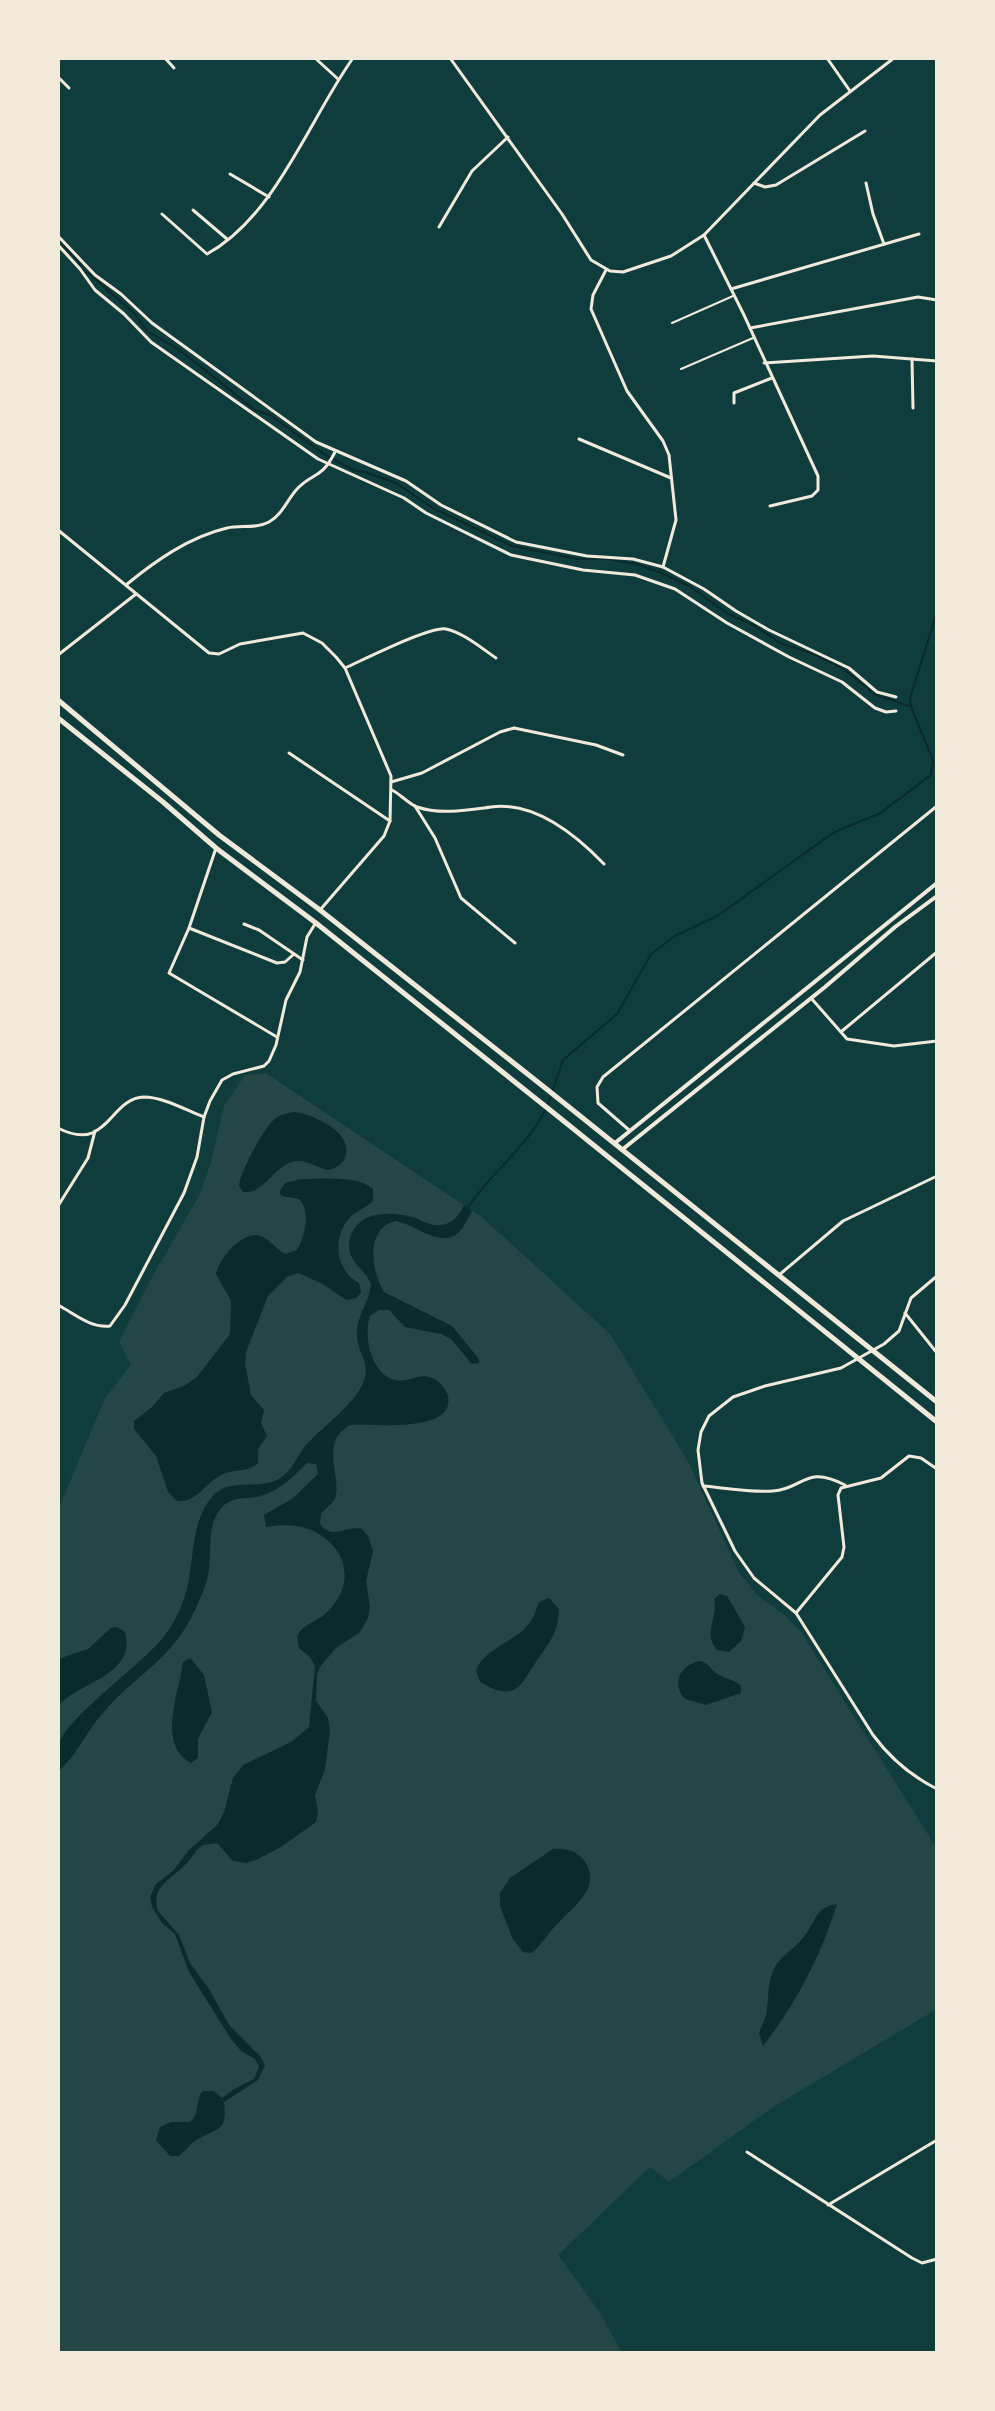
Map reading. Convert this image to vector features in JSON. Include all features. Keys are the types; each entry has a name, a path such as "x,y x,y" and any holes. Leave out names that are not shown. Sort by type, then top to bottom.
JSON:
{"main road":[{"path":"58,700 219,835 320,910 937,1402"},
{"path":"58,718 216,848 316,923 540,1101 937,1422"}],"street":[{"path":"165,58 174,68"},
{"path":"315,58 338,79"},
{"path":"162,214 207,254 247,224 269,197 353,58"},
{"path":"450,58 591,260 606,270 623,272 671,256 704,235 820,115 894,58"},
{"path":"827,58 850,91"},
{"path":"58,77 69,88"},
{"path":"754,183 765,187 776,185 865,131"},
{"path":"439,227 472,171 508,137"},
{"path":"230,174 269,197"},
{"path":"866,183 874,219 884,244"},
{"path":"193,210 227,239"},
{"path":"731,289 919,234"},
{"path":"704,235 818,476 818,490 812,496 770,506"},
{"path":"58,236 95,275 152,323 316,442 406,481 441,505 516,542 587,556 633,559 663,567 777,634 849,668 877,692 896,697"},
{"path":"58,245 95,290 151,342 304,451 404,498 426,513 511,555 583,570 635,575 675,589 734,627 789,657 829,674 875,708 886,712 896,711"},
{"path":"606,270 593,295 591,309 627,391 666,447 676,520 663,567"},
{"path":"750,328 918,297 937,300"},
{"path":"764,363 873,356 937,361"},
{"path":"912,359 913,408"},
{"path":"734,403 736,391 772,378"},
{"path":"579,439 671,478"},
{"path":"126,585 151,564 190,542 227,528 271,521 300,486 320,474 335,452"},
{"path":"58,530 209,653 219,654 240,644 303,633 322,643 345,668 384,754 392,790 390,821 384,836 320,910"},
{"path":"58,655 136,594"},
{"path":"345,668 440,629 462,636 496,658"},
{"path":"391,782 422,773 500,732 514,728 596,745 623,755"},
{"path":"289,753 390,821"},
{"path":"392,790 415,806 435,838 461,898 515,943"},
{"path":"415,806 461,811 502,806 535,812 576,838 604,864"},
{"path":"630,1131 598,1103 597,1087 603,1077 937,806"},
{"path":"216,848 170,974 277,1037"},
{"path":"613,1145 937,883"},
{"path":"925,893 937,907"},
{"path":"621,1151 937,896"},
{"path":"58,1305 92,1325 110,1326 125,1305 184,1193 197,1157 204,1117 222,1080 264,1066 269,1061 286,1000 303,960 307,937 316,923"},
{"path":"244,924 259,930 303,960"},
{"path":"189,928 280,964 294,954"},
{"path":"840,1032 937,952"},
{"path":"811,998 847,1039 869,1044 907,1045 937,1041"},
{"path":"758,1029 764,1035"},
{"path":"58,1128 72,1135 85,1136 116,1116 126,1104 143,1097 204,1117"},
{"path":"58,1206 88,1158 95,1131"},
{"path":"779,1275 843,1221 937,1176"},
{"path":"937,1276 911,1298 899,1331 860,1358 841,1368 733,1397 709,1416 698,1450 703,1486 744,1565 754,1578 796,1613 879,1744 903,1768 937,1789"},
{"path":"905,1313 937,1353"},
{"path":"703,1486 773,1491 813,1477 827,1478 845,1485 878,1480 909,1456 921,1458 937,1469"},
{"path":"796,1613 842,1557 844,1547 838,1495 845,1485"},
{"path":"828,2205 937,2140"},
{"path":"747,2152 922,2263 937,2259"}],"lane":[{"path":"672,323 734,296"},
{"path":"681,369 754,337"}],"shaded area":[{"path":"266,1073 483,1218 610,1334 689,1463 739,1573 757,1595 787,1617 801,1632 937,1849 937,2009 773,2107 669,2182 650,2167 558,2255 599,2311 622,2353 58,2353 58,1510 105,1398 131,1365 119,1342 200,1194 224,1106 245,1075"},
{"path":"295,1112 320,1120 336,1131 346,1145 344,1160 328,1170 305,1162 289,1163 257,1189 243,1192 239,1186 244,1170 271,1122"},
{"path":"301,1179 349,1180 373,1189 373,1201 352,1215 339,1238 342,1264 359,1283 361,1292 357,1298 346,1300 321,1283 298,1273 287,1277 268,1296 246,1352 245,1364 251,1395 264,1410 261,1423 267,1436 258,1449 258,1463 249,1469 221,1475 190,1499 177,1501 168,1492 156,1456 134,1429 134,1421 164,1393 184,1386 197,1377 230,1334 231,1301 216,1274 231,1248 244,1238 257,1235 285,1254 297,1250 304,1231 305,1210 299,1199 282,1196 279,1192 285,1183"},
{"path":"464,1205 472,1211 458,1233 451,1237 435,1237 395,1221 385,1225 375,1241 374,1262 384,1292 452,1326 479,1363 472,1364 451,1339 441,1334 405,1327 389,1310 379,1310 370,1316 369,1343 380,1370 395,1380 423,1376 435,1379 447,1393 447,1408 439,1417 425,1422 350,1425 341,1432 333,1449 336,1495 321,1514 320,1524 335,1532 362,1529 373,1551 366,1581 370,1607 368,1618 360,1632 336,1648 317,1675 316,1701 328,1718 330,1731 325,1769 315,1795 316,1822 281,1847 246,1863 233,1861 217,1843 203,1845 157,1895 158,1911 179,1935 190,1963 229,2025 265,2065 258,2080 224,2102 223,2123 217,2130 195,2141 179,2156 170,2156 156,2140 160,2127 171,2122 190,2122 203,2091 214,2091 222,2098 254,2079 259,2067 255,2059 241,2051 231,2039 189,1972 175,1934 162,1923 150,1897 156,1884 174,1870 188,1851 218,1824 233,1778 243,1765 291,1742 309,1727 315,1666 299,1648 297,1637 302,1629 321,1617 339,1596 345,1576 344,1566 334,1547 319,1534 298,1526 266,1527 264,1515 292,1499 318,1474 316,1464 307,1463 270,1492 232,1500 223,1506 212,1528 205,1585 186,1628 164,1655 102,1714 58,1772 58,1747 74,1721 156,1646 170,1628 186,1593 201,1515 212,1497 218,1491 233,1486 267,1483 281,1478 306,1445 362,1386 365,1366 357,1328 371,1284 350,1253 349,1241 354,1229 365,1219 388,1214 405,1215 442,1225 456,1218"},
{"path":"720,1594 727,1596 745,1627 741,1641 729,1652 717,1650 711,1637 714,1599"},
{"path":"549,1598 559,1609 556,1629 523,1682 511,1691 503,1691 480,1682 476,1671 480,1663 522,1631 532,1620 539,1602"},
{"path":"117,1627 125,1632 126,1647 122,1659 104,1676 58,1706 58,1659 88,1649 111,1628"},
{"path":"190,1658 204,1675 212,1712 198,1739 198,1758 191,1763 180,1754 172,1730 183,1662"},
{"path":"699,1661 741,1686 741,1693 706,1705 685,1699 678,1681 687,1667"},
{"path":"553,1849 569,1850 582,1858 588,1867 589,1884 580,1900 536,1949 532,1953 523,1952 513,1939 500,1906 500,1893 510,1878"},
{"path":"837,1904 807,1978 763,2046 759,2033 766,2015 769,1984 776,1965 803,1938 824,1908"}],"waterway":[{"path":"58,239 84,273 87,272 134,313 147,331 181,351 255,410 270,415 324,454 355,471 396,483 431,507 512,546 578,559 608,559 640,565 664,574 689,586 727,613 755,626 780,643 814,654 842,668 876,695 909,706"},
{"path":"553,1090 563,1060 617,1014 651,954 675,936 719,915 827,837 879,814 931,775 933,760 910,698 937,612"},
{"path":"467,1209 535,1128 551,1096"}]}
